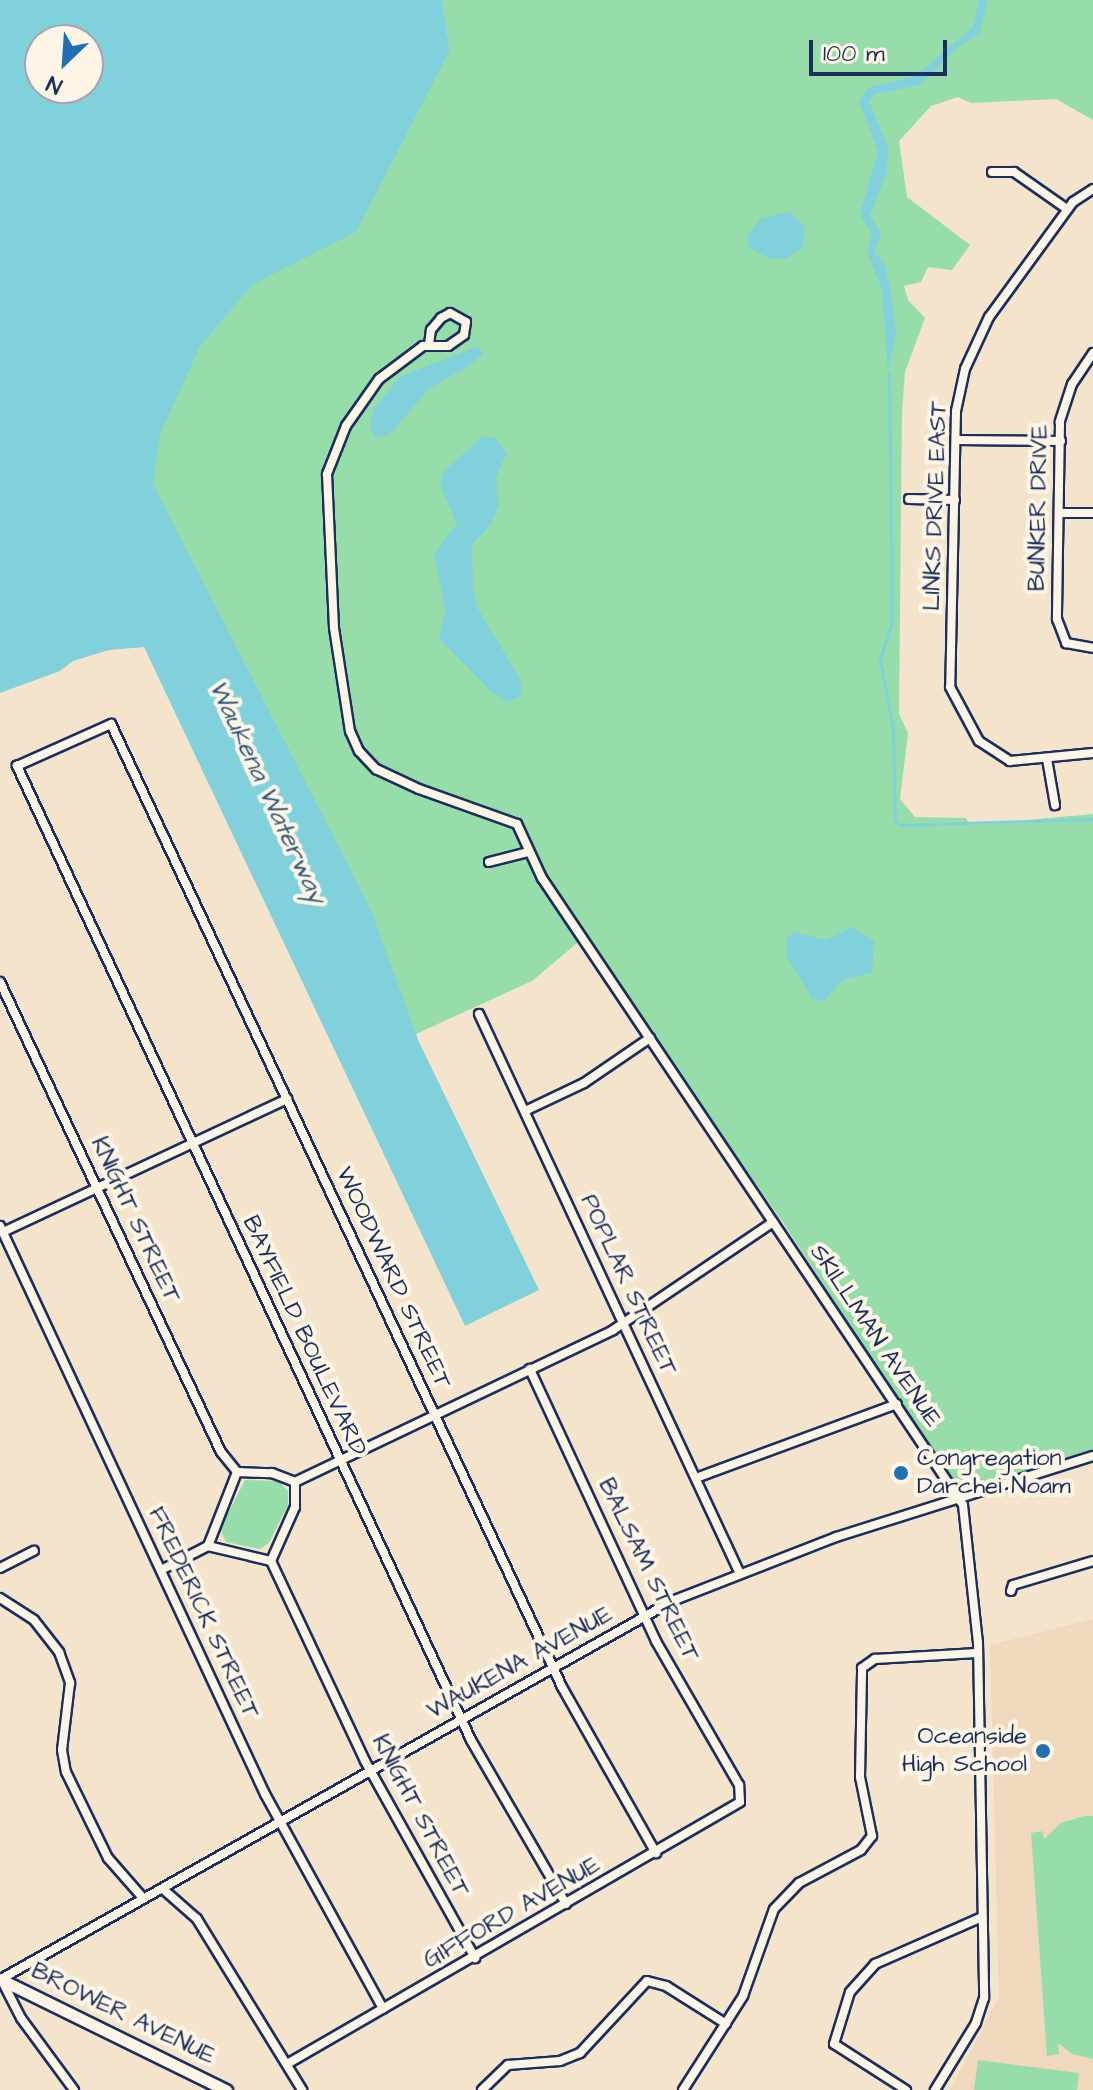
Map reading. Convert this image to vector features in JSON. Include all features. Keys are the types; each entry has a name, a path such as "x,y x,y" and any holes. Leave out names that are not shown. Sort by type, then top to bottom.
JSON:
{"main road":[{"name":"BROWER AVENUE","path":"0,1979 226,2090"}],"street":[{"path":"992,172 1014,172 1067,209"},
{"name":"LINKS DRIVE EAST","path":"1093,189 1067,209 972,348 959,392 950,687 961,714 989,751 1010,761 1093,753"},
{"path":"450,313 466,322 464,335 448,346 429,344 431,330 441,318 450,313"},
{"name":"SKILLMAN AVENUE","path":"429,344 379,379 346,426 327,474 327,550 350,731 359,751 376,769 517,824 528,852 650,1038 959,1496 975,1583 982,1917 980,2014 935,2090"},
{"name":"BUNKER DRIVE","path":"1093,353 1062,408 1057,619 1066,643 1093,648"},
{"path":"956,440 1061,441"},
{"path":"909,499 955,500"},
{"path":"1059,513 1093,513"},
{"name":"WOODWARD STREET","path":"21,776 17,766 111,724 553,1667 656,1853"},
{"path":"1047,759 1055,805"},
{"name":"BAYFIELD BOULEVARD","path":"21,776 462,1719 566,1904"},
{"path":"489,862 528,852"},
{"name":"KNIGHT STREET","path":"0,982 221,1452 237,1472"},
{"name":"POPLAR STREET","path":"479,1014 740,1574"},
{"path":"525,1111 584,1083 650,1038"},
{"path":"1,1229 287,1099"},
{"path":"295,1482 338,1458 623,1322 773,1222"},
{"name":"FREDERICK STREET","path":"1,1229 280,1823 383,2009"},
{"name":"BALSAM STREET","path":"530,1369 645,1616 739,1785"},
{"path":"696,1478 897,1404"},
{"name":"WAUKENA AVENUE","path":"0,1979 645,1616 740,1574 959,1496 1093,1456"},
{"path":"208,1546 237,1472 272,1473 295,1482"},
{"path":"161,1570 208,1546 271,1561 295,1507 295,1482"},
{"path":"0,1568 34,1551"},
{"name":"KNIGHT STREET","path":"271,1561 371,1771 475,1958"},
{"path":"1011,1591 1013,1585 1093,1561"},
{"path":"0,1598 34,1620 59,1652 70,1683 62,1750 66,1772 108,1858 143,1898"},
{"path":"688,2088 749,1984 780,1902 799,1883 861,1850 872,1836 860,1777 862,1668 875,1659 977,1653"},
{"name":"GIFFORD AVENUE","path":"287,2064 733,1811 741,1794 739,1785"},
{"path":"163,1889 197,1919 302,2090"},
{"path":"906,2090 834,2044 850,1992 856,1980 875,1964 982,1917"},
{"path":"0,1979 21,2018 74,2090"},
{"path":"482,2090 508,2065 560,2061 580,2053 647,1981 666,1986 726,2024"}],"shaded area":[{"name":"Oceanside High School","path":"1093,1619 1093,2090 950,2090 999,1997 990,1645"}],"green space":[{"path":"442,0 1093,0 1093,120 1056,99 971,103 958,97 931,106 899,141 907,197 970,245 952,270 928,267 921,282 904,286 908,300 925,318 905,372 902,412 899,714 908,733 900,799 915,817 966,818 970,825 1093,814 1093,1455 959,1493 784,1224 583,938 532,981 416,1034 147,485 153,397 450,50"},
{"path":"245,1480 278,1481 288,1491 288,1505 269,1543 260,1549 226,1542 220,1529"},
{"path":"1093,1816 1093,2059 1072,2054 1058,2043 1059,2054 1047,2056 1031,1833 1042,1831 1044,1839 1061,1823"},
{"path":"978,2060 1079,2073 1077,2090 974,2090"}],"water":[{"name":"Waukena Waterway","path":"0,0 442,0 450,50 356,232 253,284 200,346 160,435 153,484 371,910 419,1042 539,1290 465,1326 144,647 109,650 73,661 60,671 0,693"},
{"path":"979,0 988,0 979,34 959,46 920,85 875,94 869,101 888,147 887,171 870,215 881,234 874,252 885,264 894,312 896,335 888,372 882,289 867,253 872,234 860,214 878,152 859,101 868,88 915,76 973,27"},
{"path":"789,212 805,226 803,248 787,258 770,259 749,248 747,236 761,218"},
{"path":"478,346 483,353 475,362 429,389 389,435 376,437 370,429 373,410 399,377"},
{"path":"483,436 494,438 507,453 496,477 499,505 491,524 472,544 473,587 477,607 522,682 520,696 509,702 492,693 439,638 445,611 434,554 457,524 440,485 443,472"},
{"path":"852,927 874,941 872,973 842,980 824,1001 812,999 787,957 786,938 795,932 826,940"}],"waterway":[{"path":"889,372 892,621 880,660 893,729 895,821 901,825 1093,819"}],"place":[{"name":"Congregation Darchei Noam","path":"901,1473"},
{"name":"Oceanside High School","path":"1043,1751"}]}
